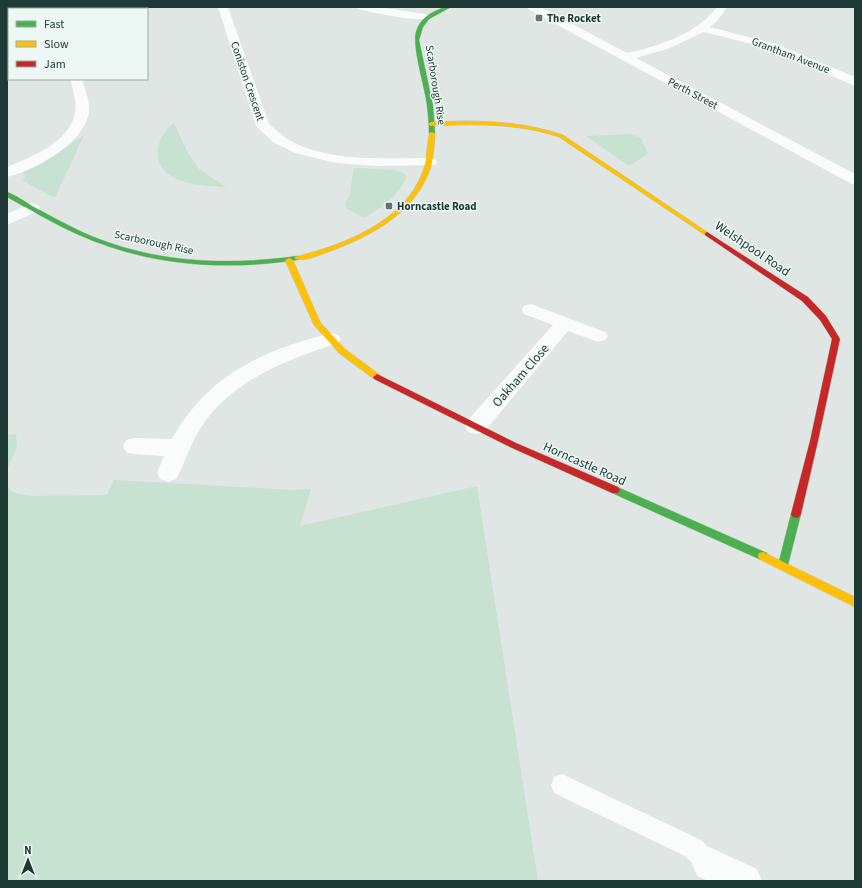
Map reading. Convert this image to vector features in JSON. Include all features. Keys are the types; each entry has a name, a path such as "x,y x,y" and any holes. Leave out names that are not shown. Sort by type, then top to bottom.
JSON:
{"street":[{"name":"Coniston Crescent","path":"223,7 263,126 276,138 286,144 310,153 342,159 430,162"},
{"path":"362,7 392,13 425,17 448,7"},
{"name":"Perth Street","path":"532,7 855,180"},
{"path":"627,57 670,44 702,28 722,7"},
{"name":"Scarborough Rise","path":"7,194 49,218 106,244 164,259 194,263 242,265 289,260 328,250 376,228 398,212 415,196 423,183 430,162 432,146 428,100 417,40 418,28 425,17"},
{"name":"Grantham Avenue","path":"702,28 772,46 855,82"},
{"path":"7,173 35,161 49,152 66,139 75,129 82,111 76,80"},
{"name":"Welshpool Road","path":"431,124 527,126 546,129 561,136 805,299 823,318 836,339 814,441 782,565"},
{"path":"7,220 32,208"},
{"name":"Horncastle Road","path":"289,260 317,323 342,351 371,374 520,448 782,565 855,602"},
{"path":"531,310 598,336"},
{"name":"Oakham Close","path":"476,426 565,323"},
{"path":"168,473 178,448 203,409 231,383 274,359 302,348 332,339"},
{"path":"134,446 178,448"},
{"path":"709,864 745,881"}],"lane":[{"path":"562,785 693,848 709,864"}],"green space":[{"path":"174,123 187,151 199,169 226,187 205,186 181,181 171,176 163,169 159,160 158,148 164,134"},
{"path":"630,134 641,138 648,154 629,166 586,136"},
{"path":"84,135 55,198 23,181 26,175 22,173 55,155"},
{"path":"354,168 395,170 405,174 406,178 394,196 364,218 346,208 345,203 349,197"},
{"path":"16,434 17,448 7,469 7,435"},
{"path":"114,480 292,490 311,489 300,526 477,486 538,881 7,881 7,485 12,492 30,496 107,495"}],"traffic: fast":[{"path":"432,133 430,106 417,40 418,33 423,22 436,12 449,7"},
{"path":"7,194 71,229 118,248 143,255 168,260 220,264 246,264 297,258"},
{"path":"615,490 763,556"},
{"path":"783,565 796,514"}],"traffic: slow":[{"path":"431,124 513,124 561,136 707,234"},
{"path":"297,258 324,251 367,233 397,213 419,187 426,171 431,153 432,133"},
{"path":"289,260 317,323 342,351 377,377"},
{"path":"763,556 855,602"}],"traffic: jam":[{"path":"707,234 805,299 823,318 836,339 814,441 796,514"},
{"path":"377,377 513,445 615,490"}],"place":[{"name":"The Rocket","path":"539,18"},
{"name":"Horncastle Road","path":"389,206"}]}
